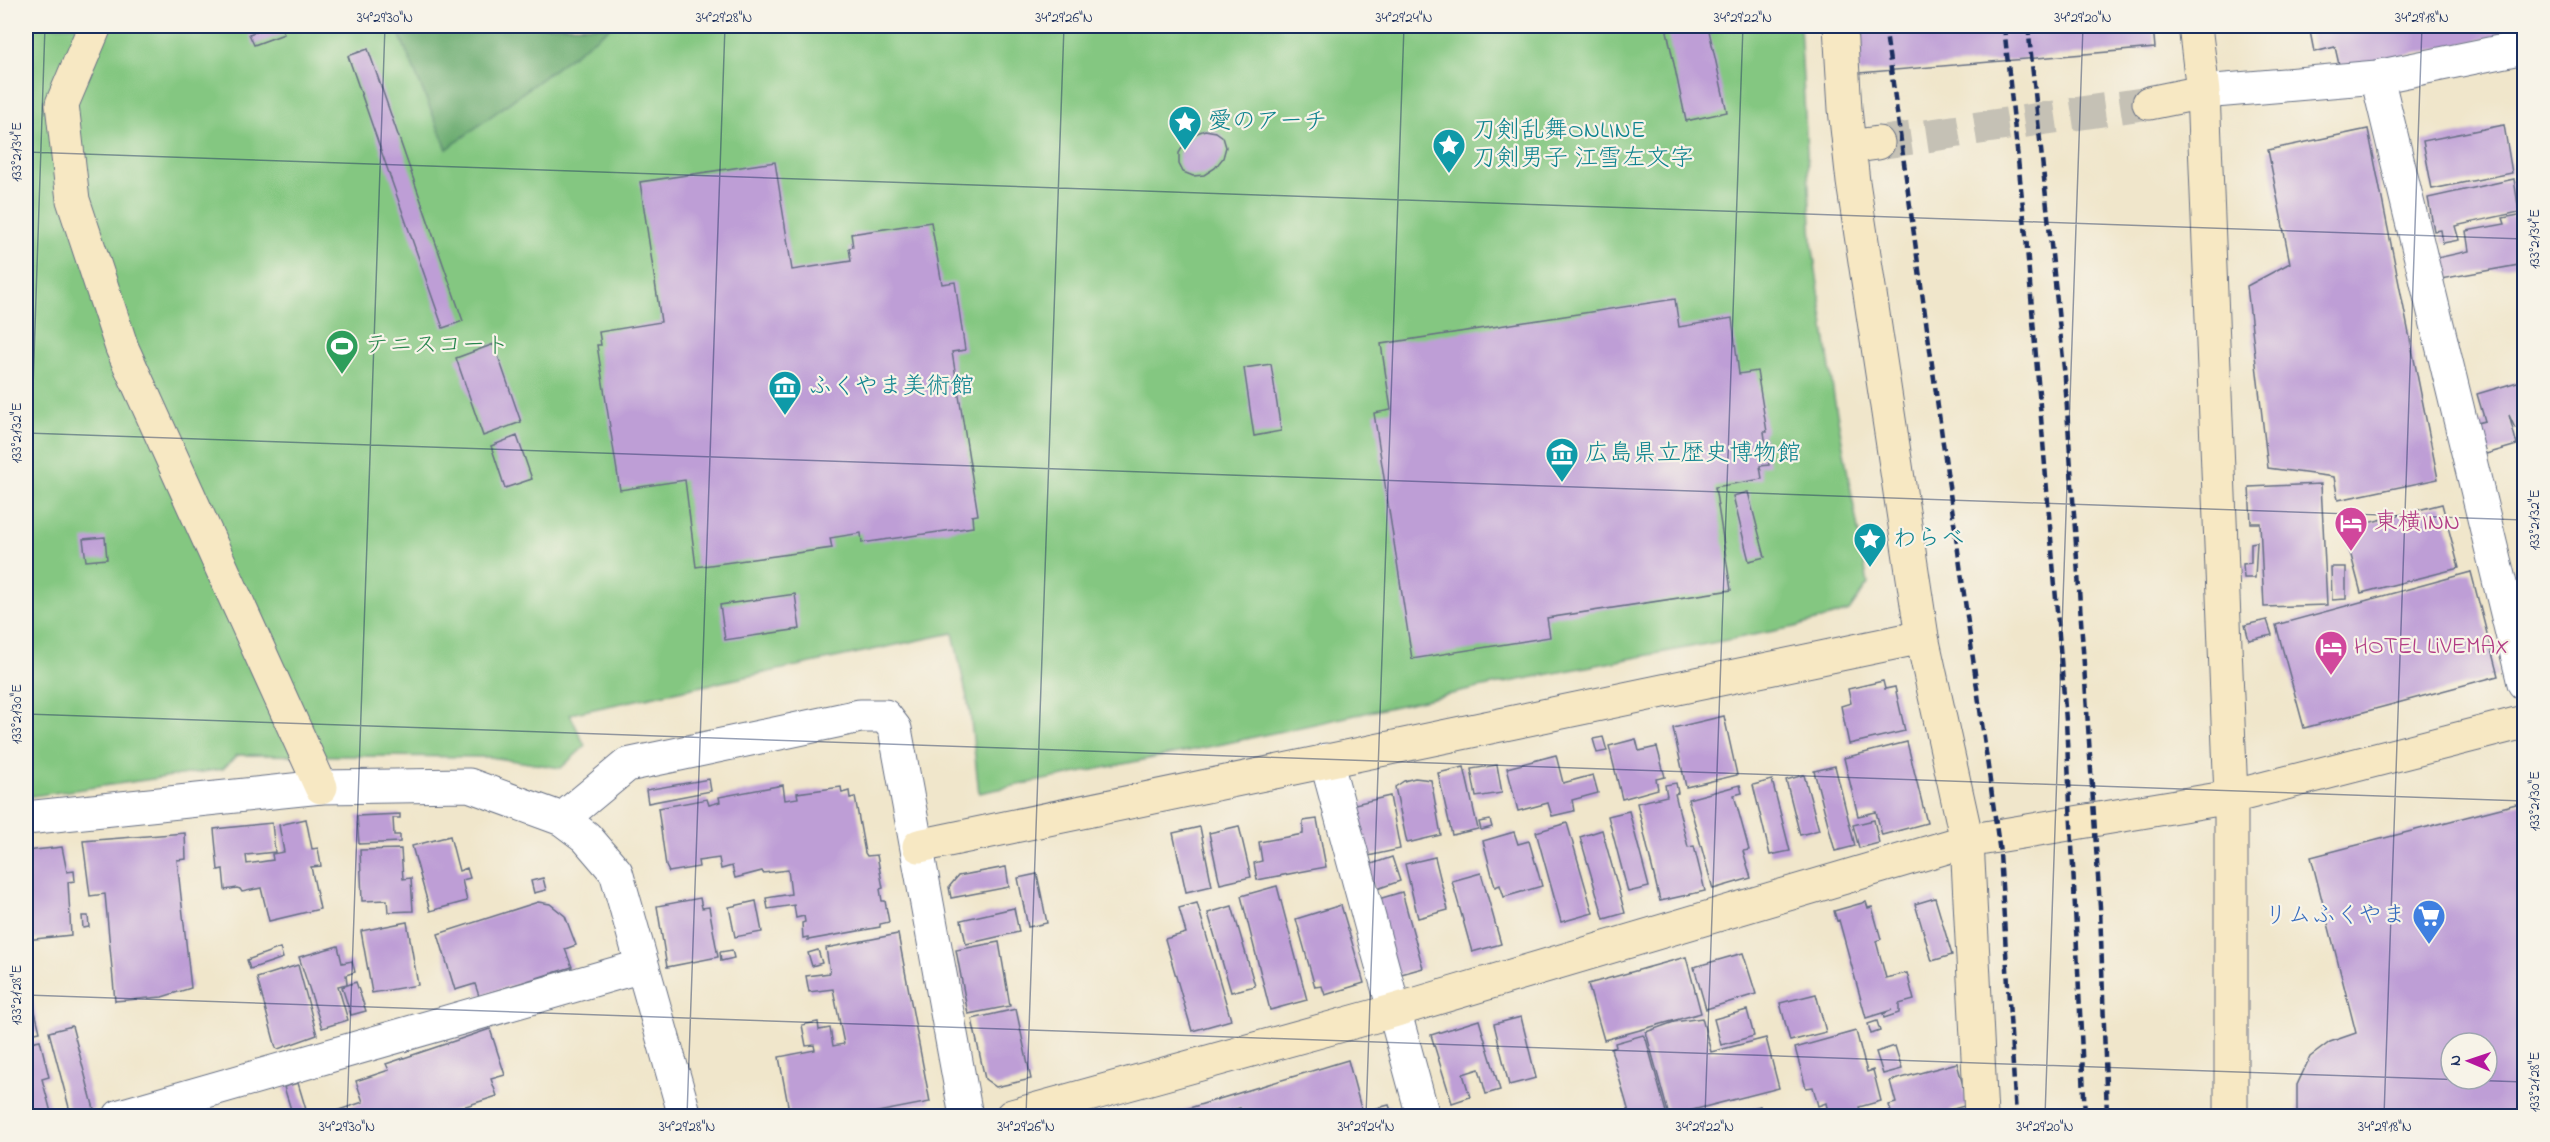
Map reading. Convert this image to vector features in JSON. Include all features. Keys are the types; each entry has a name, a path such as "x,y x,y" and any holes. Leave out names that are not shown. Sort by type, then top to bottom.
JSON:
{"street":[{"path":"95,26 62,104 72,200 122,348 321,787"},
{"path":"1840,26 1863,145 1922,637 1967,841 1981,1116"},
{"path":"2195,26 2203,92 2231,797 2231,1116"},
{"path":"2149,104 2203,92 2377,78 2524,47"},
{"path":"2377,78 2524,683"},
{"path":"918,846 1922,637"},
{"path":"562,819 627,765 860,716 885,716 895,729 966,1116"},
{"path":"1012,1116 1393,1011 1967,841 2231,797 2524,722"},
{"path":"1326,760 1423,1116"},
{"path":"26,818 321,787 469,785 562,819 586,837 616,872 685,1116"},
{"path":"120,1116 642,966"}],"green space":[{"path":"26,26 1800,26 1812,242 1834,397 1868,584 1849,611 1795,627 1488,686 1223,744 979,793 970,712 953,633 570,714 585,746 561,768 490,757 237,755 223,769 26,797"},
{"path":"396,26 612,26 447,149"}],"building":[{"path":"272,26 281,26 284,34 254,45 249,34"},
{"path":"1692,26 1708,26 1727,112 1686,121 1667,31"},
{"path":"1856,26 2153,26 2155,48 1859,73"},
{"path":"2309,26 2524,26 2524,31 2340,69 2335,47 2314,52"},
{"path":"368,49 463,321 443,328 348,56"},
{"path":"2504,125 2512,173 2432,189 2423,141"},
{"path":"2368,129 2438,479 2338,500 2334,477 2268,468 2247,286 2290,263 2268,150"},
{"path":"1205,130 1216,132 1223,137 1226,147 1223,158 1215,168 1204,175 1193,176 1183,172 1179,164 1179,153 1194,134"},
{"name":"ふくやま美術館","path":"775,162 792,270 851,261 849,248 853,247 851,234 931,222 942,284 955,282 965,350 952,352 978,515 972,516 973,527 862,543 861,533 830,538 832,548 696,567 685,480 620,490 597,345 601,345 599,332 661,322 640,182"},
{"path":"2514,179 2519,212 2455,226 2459,240 2443,243 2441,230 2434,231 2428,198"},
{"path":"2524,214 2524,264 2441,279 2437,258 2469,251 2466,231 2505,224 2503,218"},
{"name":"広島県立歴史博物館","path":"1675,299 1679,327 1732,318 1739,374 1757,371 1767,432 1764,432 1769,465 1760,466 1762,479 1715,487 1731,590 1547,618 1550,637 1412,659 1374,413 1391,410 1381,344"},
{"path":"494,344 521,422 483,436 456,358"},
{"path":"1271,364 1281,431 1254,436 1244,368"},
{"path":"2524,380 2524,426 2515,428 2509,415 2517,445 2486,454 2477,423 2485,421 2477,394"},
{"path":"517,436 532,479 505,488 491,446"},
{"path":"2321,484 2327,605 2264,607 2260,523 2251,523 2249,487"},
{"path":"1748,492 1765,557 1749,561 1733,496"},
{"path":"2442,504 2459,568 2361,593 2344,529"},
{"path":"105,537 107,559 86,561 83,539"},
{"path":"2257,542 2255,578 2244,578 2243,564 2251,563 2251,543"},
{"path":"2331,567 2346,567 2346,599 2332,600"},
{"path":"2471,572 2498,676 2304,728 2276,625"},
{"path":"795,594 800,629 725,640 720,605"},
{"path":"2267,620 2272,635 2249,640 2245,625"},
{"path":"1883,681 1885,689 1895,687 1905,731 1849,744 1841,706 1851,703 1848,689"},
{"path":"1724,716 1737,775 1686,787 1673,728"},
{"path":"1603,737 1607,751 1597,753 1593,739"},
{"path":"1636,739 1639,751 1657,747 1665,777 1656,779 1658,789 1622,799 1609,746"},
{"path":"1907,742 1927,823 1882,835 1876,812 1858,816 1844,758"},
{"path":"1556,755 1563,783 1593,775 1598,793 1572,800 1574,811 1552,816 1548,803 1518,811 1507,768"},
{"path":"1497,765 1502,793 1476,797 1471,769"},
{"path":"1835,766 1855,846 1835,851 1814,771"},
{"path":"1464,767 1478,829 1452,835 1438,773"},
{"path":"1804,775 1819,830 1800,835 1786,780"},
{"path":"1415,778 1431,780 1441,835 1407,843 1395,787"},
{"path":"709,779 711,791 648,803 646,790"},
{"path":"1772,780 1790,851 1770,855 1753,785"},
{"path":"1676,783 1678,793 1675,794 1688,847 1694,846 1705,891 1660,901 1637,803 1667,796 1665,785"},
{"path":"783,785 785,800 798,798 797,793 841,787 842,793 849,791 850,798 855,797 865,853 867,856 877,855 883,888 880,889 882,901 885,901 889,922 880,924 880,927 808,940 808,937 803,938 804,916 796,918 794,905 768,909 766,898 791,894 788,870 763,873 762,871 735,878 732,866 721,869 719,858 698,861 699,867 669,872 666,866 658,808 707,799 709,805 720,802 719,797"},
{"path":"1740,785 1742,793 1734,795 1749,850 1743,851 1751,878 1713,889 1688,799"},
{"path":"1390,796 1400,849 1359,858 1346,806"},
{"name":"リムふくやま","path":"2524,802 2524,1116 2297,1116 2297,1085 2310,1057 2330,1042 2356,1033 2311,857"},
{"path":"1629,811 1649,887 1628,892 1608,816"},
{"path":"400,814 400,818 393,818 394,835 400,835 400,842 359,844 357,816"},
{"path":"306,819 312,849 318,848 321,866 311,867 320,909 269,921 261,888 242,892 237,888 225,890 223,869 218,870 214,829 272,823 275,852 246,855 247,864 273,860 272,854 284,852 279,825"},
{"path":"1317,819 1326,867 1257,880 1254,863 1262,861 1259,842 1303,834 1303,821"},
{"path":"1490,820 1492,827 1481,830 1479,822"},
{"path":"1874,820 1879,843 1859,848 1853,825"},
{"path":"1567,823 1593,913 1561,922 1536,832"},
{"path":"1239,826 1251,877 1220,884 1209,833"},
{"path":"1200,827 1212,886 1186,892 1173,833"},
{"path":"1602,830 1625,913 1604,919 1580,837"},
{"path":"1514,832 1518,844 1529,841 1542,886 1504,897 1500,885 1495,887 1483,841"},
{"path":"185,833 186,859 177,860 191,988 162,997 115,1001 105,894 90,896 83,841"},
{"path":"450,836 459,871 467,868 470,878 462,880 467,901 430,911 412,846"},
{"path":"62,847 67,872 74,871 75,881 68,882 71,935 26,940 26,851"},
{"path":"401,849 403,879 411,878 413,911 388,912 387,900 362,901 360,850"},
{"path":"1392,857 1400,881 1374,890 1366,866"},
{"path":"1435,857 1448,910 1418,918 1405,864"},
{"path":"1006,867 1009,887 951,898 949,887 958,876"},
{"path":"1481,873 1501,944 1472,952 1452,881"},
{"path":"1037,874 1047,923 1028,927 1018,878"},
{"path":"543,878 546,890 534,893 531,881"},
{"path":"1277,886 1307,1000 1270,1010 1241,896"},
{"path":"1402,892 1423,968 1394,976 1372,901"},
{"path":"700,898 702,908 709,907 718,957 667,967 657,906"},
{"path":"1935,898 1952,955 1932,961 1915,904"},
{"path":"756,901 762,932 735,937 729,907"},
{"path":"538,902 550,904 565,916 576,945 565,949 572,967 479,996 475,984 455,990 438,934"},
{"path":"1866,902 1868,908 1872,907 1881,939 1876,941 1886,978 1907,973 1914,1000 1899,1004 1899,1013 1884,1018 1883,1014 1892,1010 1866,1018 1839,920 1837,921 1834,911"},
{"path":"1197,903 1231,1020 1192,1031 1165,939 1186,933 1179,908"},
{"path":"1341,905 1364,983 1325,995 1322,986 1315,987 1296,919"},
{"path":"1232,906 1255,986 1231,992 1208,913"},
{"path":"1014,908 1019,932 966,944 961,920"},
{"path":"82,916 88,916 89,927 83,928"},
{"path":"407,922 418,985 372,993 361,931"},
{"path":"898,934 930,1102 857,1116 790,1116 779,1057 815,1050 814,1045 806,1046 802,1025 818,1022 819,1030 830,1028 833,1046 844,1044 833,989 809,992 806,976 830,973 826,948"},
{"path":"999,942 1010,1006 968,1014 956,950"},
{"path":"338,946 342,963 352,961 355,972 346,975 347,984 338,986 348,1020 322,1028 299,957"},
{"path":"280,948 283,958 250,969 247,960"},
{"path":"732,950 734,958 721,961 720,952"},
{"path":"818,950 822,963 812,966 808,953"},
{"path":"1743,953 1756,994 1706,1009 1694,967"},
{"path":"1686,957 1701,1013 1604,1040 1588,984"},
{"path":"298,965 317,1035 278,1049 257,978"},
{"path":"356,982 366,1011 351,1015 342,987"},
{"path":"26,992 28,1000 32,999 40,1032 26,1035"},
{"path":"1816,994 1826,1032 1790,1041 1780,1003"},
{"path":"1016,1009 1031,1079 996,1087 985,1079 972,1019"},
{"path":"1747,1010 1754,1036 1721,1045 1714,1019"},
{"path":"1521,1017 1536,1078 1509,1085 1494,1024"},
{"path":"1702,1018 1711,1052 1766,1038 1779,1088 1669,1116 1646,1032 1674,1022"},
{"path":"1479,1020 1500,1090 1486,1094 1479,1069 1463,1074 1470,1097 1452,1103 1431,1035"},
{"path":"1877,1021 1880,1031 1871,1034 1868,1024"},
{"path":"72,1026 94,1109 71,1115 49,1032"},
{"path":"490,1029 505,1075 491,1079 497,1096 435,1116 321,1116 363,1102 356,1081 389,1070 386,1064"},
{"path":"1856,1031 1867,1072 1873,1070 1881,1101 1859,1107 1862,1116 1829,1116 1826,1103 1818,1106 1813,1087 1806,1088 1795,1048"},
{"path":"1643,1035 1667,1116 1630,1116 1611,1049 1616,1047 1615,1043"},
{"path":"40,1040 49,1077 42,1079 52,1116 26,1116 26,1043"},
{"path":"1895,1046 1902,1069 1883,1074 1876,1052"},
{"path":"1348,1060 1362,1112 1389,1105 1393,1116 1242,1116 1240,1108 1211,1116 1163,1116"},
{"path":"1957,1063 1968,1105 1950,1110 1952,1116 1892,1116 1889,1105 1896,1103 1890,1081"},
{"path":"298,1083 307,1113 293,1116 284,1087"},
{"path":"1760,1106 1763,1116 1727,1116"}],"tunnel":[{"path":"1878,143 2149,103"}],"railway":[{"path":"1885,26 2000,853 2016,1116"},
{"path":"2004,26 2026,236 2066,720 2085,1116"},
{"path":"2028,26 2065,378 2100,907 2107,1116"}],"place":[{"name":"愛のアーチ","path":"1185,151"},
{"name":"刀剣乱舞ONLINE 刀剣男子 江雪左文字","path":"1449,174"},
{"name":"テニスコート","path":"342,375"},
{"name":"ふくやま美術館","path":"785,416"},
{"name":"広島県立歴史博物館","path":"1562,483"},
{"name":"東横INN","path":"2351,552"},
{"name":"わらべ","path":"1870,568"},
{"name":"HOTEL LiVEMAX","path":"2331,676"},
{"name":"リムふくやま","path":"2429,945"}]}
